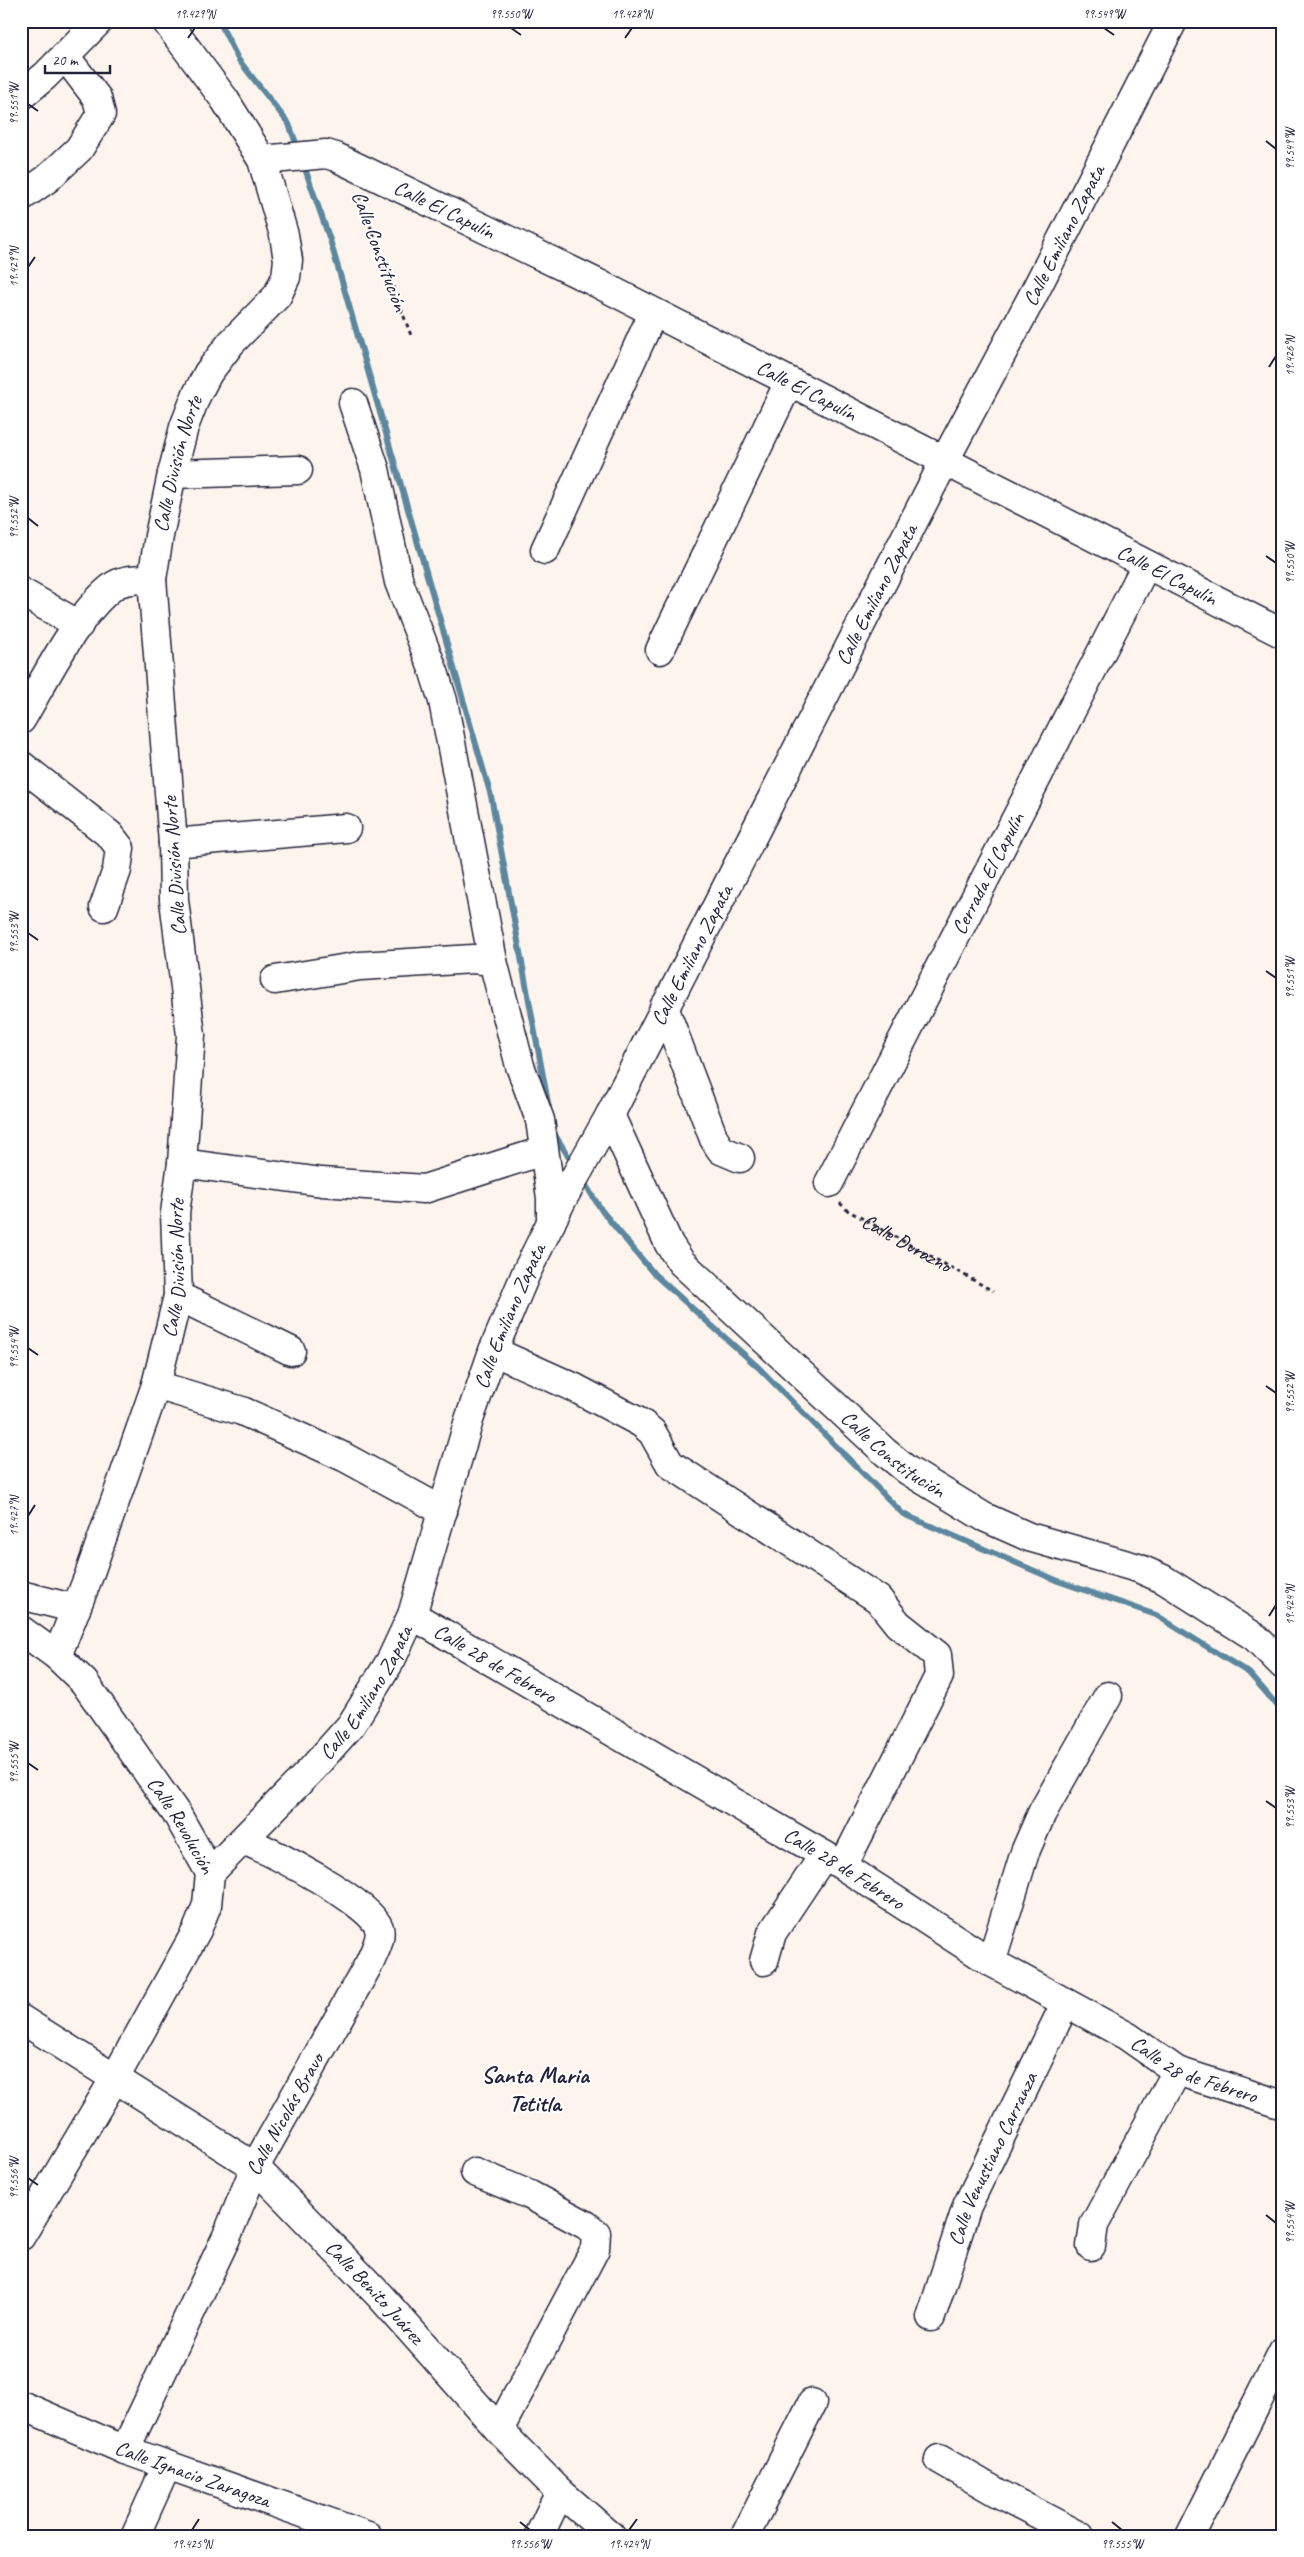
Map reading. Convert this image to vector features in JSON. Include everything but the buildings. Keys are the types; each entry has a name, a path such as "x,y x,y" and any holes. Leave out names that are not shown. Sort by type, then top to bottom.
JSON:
{"street":[{"path":"21,96 65,56 99,21"},
{"name":"Calle División Norte","path":"57,1656 76,1609 156,1385 178,1296 176,1213 182,1163 190,1035 174,900 172,843 152,578 172,474 184,427 196,396 208,373 232,343 276,296 286,277 288,260 268,159 166,21"},
{"name":"Calle Emiliano Zapata","path":"210,1873 244,1840 351,1725 379,1682 412,1615 469,1420 493,1351 526,1272 794,759 945,460 1031,299 1173,21"},
{"path":"21,197 47,179 79,149 101,114 97,98 65,56"},
{"path":"268,159 337,158"},
{"name":"Calle El Capulín","path":"337,158 653,313 945,460 1283,634"},
{"path":"545,550 653,313"},
{"path":"660,650 789,382"},
{"path":"353,404 375,469 399,582 434,672 443,701 493,961 520,1066 540,1120 551,1198 556,1212"},
{"path":"172,474 298,470"},
{"name":"Cerrada El Capulín","path":"829,1183 1146,565"},
{"path":"21,720 79,625 117,584 135,579 152,578"},
{"path":"21,592 79,625"},
{"path":"21,765 110,835 120,848 117,870 104,907"},
{"path":"172,843 346,828"},
{"path":"275,980 360,966 473,959 493,961"},
{"path":"664,1007 714,1139 721,1150 740,1158"},
{"name":"Calle Constitución","path":"604,1125 669,1244 681,1262 885,1452 938,1490 984,1517 1029,1537 1138,1568 1164,1579 1255,1637 1283,1665"},
{"path":"182,1163 322,1182 424,1189 543,1151"},
{"path":"178,1296 291,1351"},
{"path":"493,1351 575,1388 641,1423 652,1432 670,1464 878,1599 898,1624 937,1655 939,1676 834,1861 772,1933 764,1961"},
{"path":"156,1385 242,1411 344,1457 443,1511"},
{"path":"21,1595 76,1609"},
{"name":"Calle 28 de Febrero","path":"412,1615 834,1861 991,1962 1065,2004 1127,2036 1177,2071 1283,2105"},
{"name":"Calle Revolución","path":"21,2236 115,2078 197,1930 207,1905 210,1873 178,1816 140,1759 84,1682 57,1656 23,1636"},
{"path":"991,1962 1025,1852 1042,1813 1108,1696"},
{"name":"Calle Nicolás Bravo","path":"125,2450 237,2214 255,2167 370,1962 380,1938 379,1929 375,1922 352,1901 293,1864 244,1840"},
{"name":"Calle Venustiano Carranza","path":"931,2317 967,2206 1065,2004"},
{"name":"Calle Benito Juárez","path":"21,2019 255,2167 324,2235 499,2430 560,2492 611,2536"},
{"path":"1091,2246 1094,2225 1177,2071"},
{"path":"475,2172 530,2195 592,2228 597,2236 595,2249 499,2430"},
{"path":"1190,2536 1283,2351"},
{"path":"745,2536 812,2403"},
{"name":"Calle Ignacio Zaragoza","path":"21,2405 125,2450 368,2536"},
{"path":"939,2459 1006,2498 1080,2536"},
{"path":"135,2536 167,2465"},
{"path":"539,2536 560,2492"}],"path":[{"name":"Calle Constitución","path":"337,158 412,338"},
{"name":"Calle Durazno","path":"829,1183 835,1199 847,1210 993,1291"}],"waterway":[{"path":"219,21 238,59 289,124 299,151"},
{"path":"303,163 330,240 491,796 549,1108"},
{"path":"552,1130 573,1164"},
{"path":"582,1179 602,1211 654,1274 759,1368 903,1514 1058,1581 1156,1615 1249,1673 1283,1712"}],"district":[{"name":"Santa Maria Tetitla","path":"535,2089"}]}
